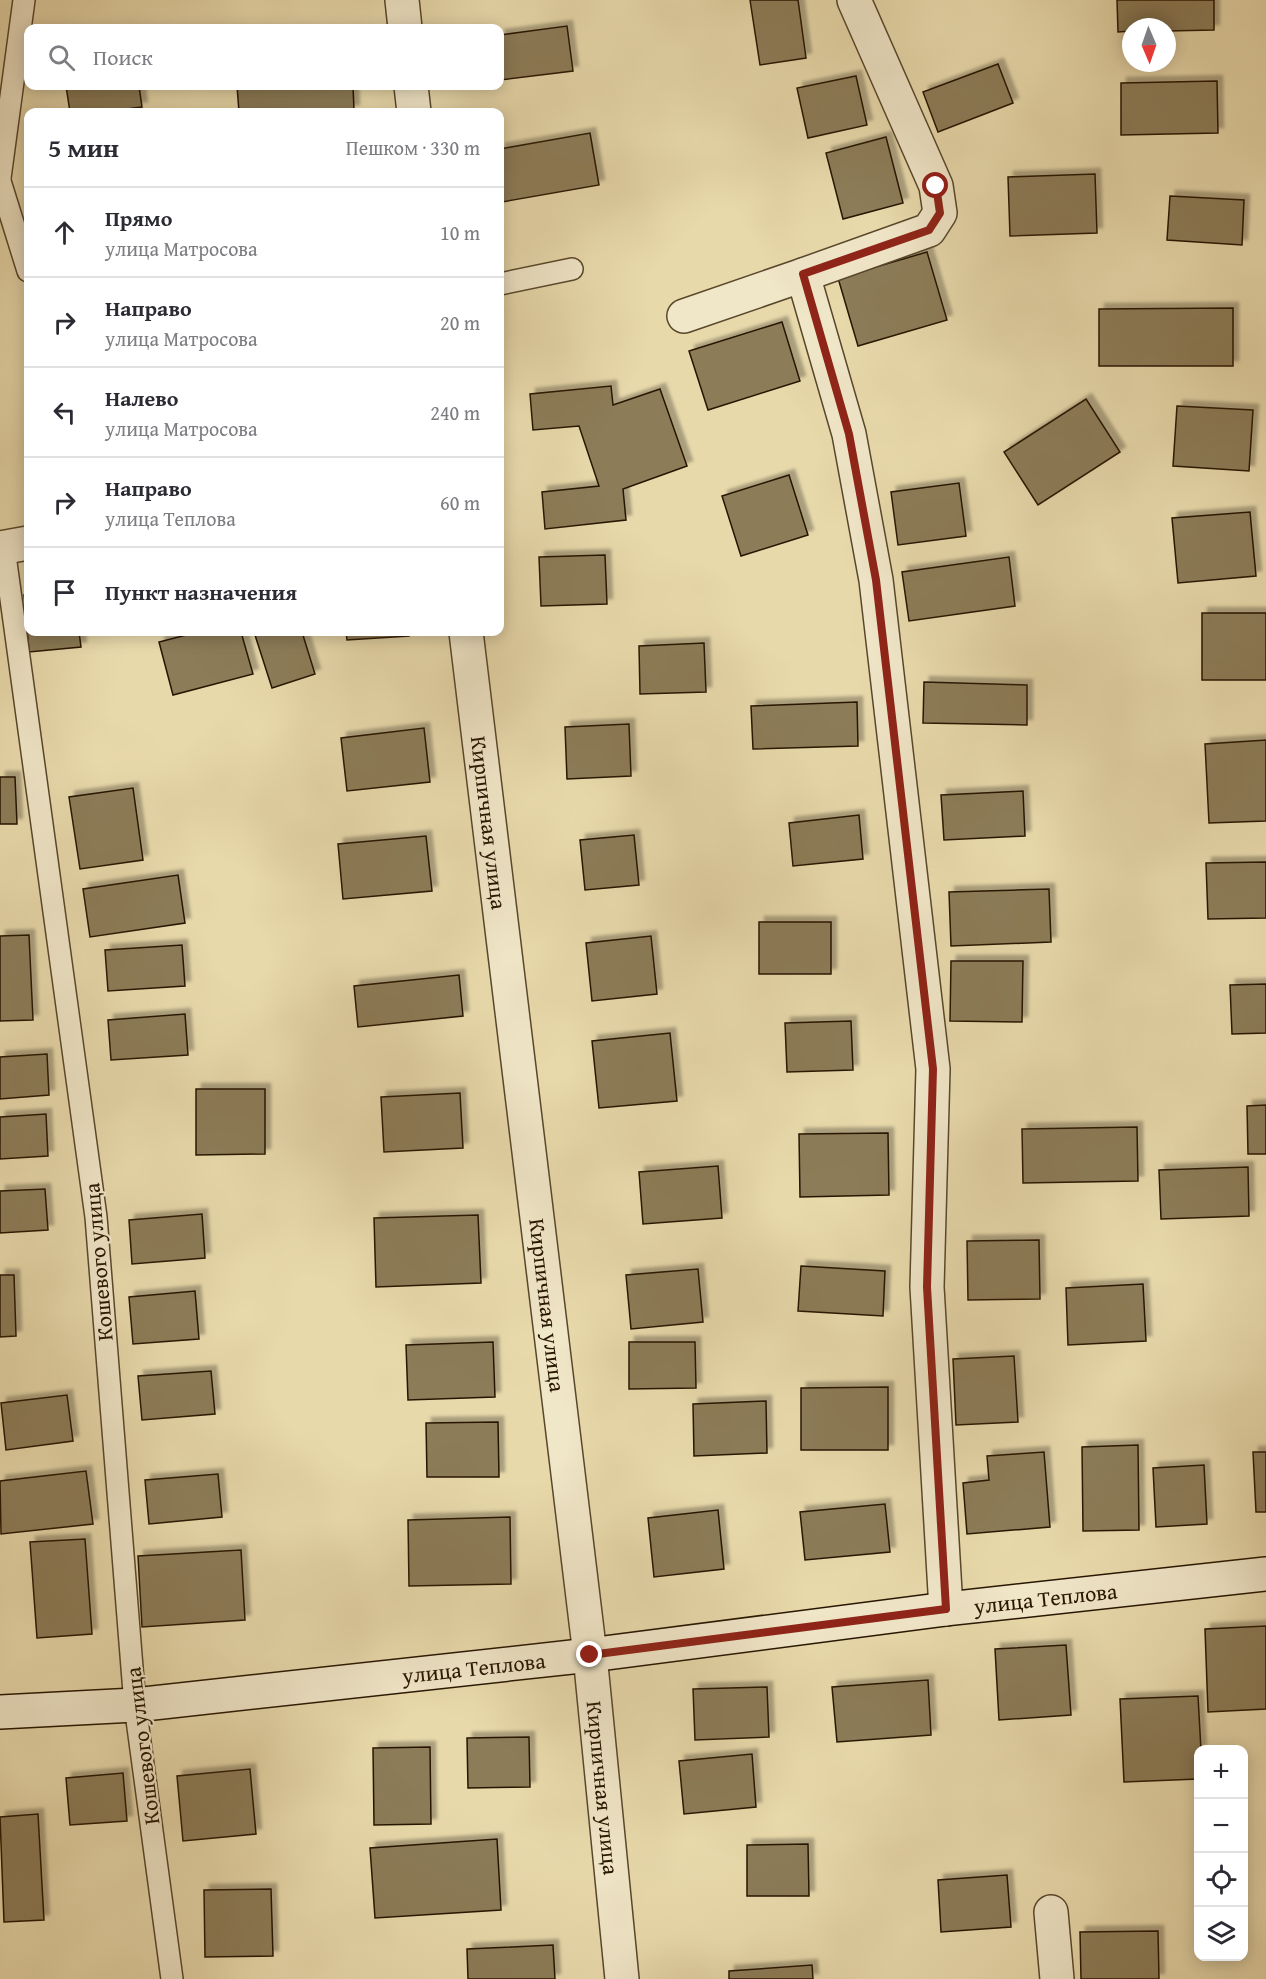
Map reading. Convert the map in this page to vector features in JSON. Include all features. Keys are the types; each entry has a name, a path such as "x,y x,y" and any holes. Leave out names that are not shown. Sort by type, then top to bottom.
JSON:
{"street":[{"path":"402,0 405,24"},
{"path":"684,316 929,230 940,213 936,186 854,0"},
{"path":"411,90 414,108"},
{"path":"803,274 849,434 876,580 933,1069 927,1287 946,1609"},
{"name":"Кирпичная улица","path":"466,636 590,1655 622,1979"},
{"name":"улица Теплова","path":"0,1712 135,1705 590,1655 946,1609 1266,1574"},
{"path":"1051,1912 1056,1979"}],"lane":[{"path":"24,0 0,180 24,258"},
{"path":"504,283 572,269"},
{"name":"Кошевого улица","path":"11,546 96,1217 135,1705 172,1979"}],"building":[{"path":"750,0 798,0 806,58 760,65"},
{"path":"1117,0 1214,0 1214,30 1176,31 1176,18 1122,18 1122,32 1118,32"},
{"path":"567,26 573,71 504,80 504,34"},
{"path":"998,64 1013,103 938,132 923,92"},
{"path":"856,76 867,125 808,138 797,88"},
{"path":"1217,81 1218,133 1121,135 1121,83"},
{"path":"67,90 140,90 142,107 134,108 69,108"},
{"path":"237,90 353,90 354,108 239,108"},
{"path":"590,133 599,185 504,202 504,148"},
{"path":"886,137 903,203 843,219 826,153"},
{"path":"1095,174 1097,233 1010,236 1008,177"},
{"path":"1170,196 1244,200 1242,245 1167,240"},
{"path":"927,252 947,320 858,346 838,278"},
{"path":"1233,308 1233,366 1099,366 1099,309"},
{"path":"782,322 800,381 708,410 689,351"},
{"path":"611,386 613,405 660,389 687,466 623,489 626,520 545,529 542,492 599,486 579,426 533,430 530,394"},
{"path":"1086,399 1120,452 1038,505 1004,452"},
{"path":"1177,406 1253,410 1249,471 1173,466"},
{"path":"789,475 808,535 741,556 722,496"},
{"path":"959,483 966,536 898,545 891,492"},
{"path":"1250,512 1256,576 1178,583 1172,518"},
{"path":"605,555 607,604 541,606 539,557"},
{"path":"1009,557 1015,606 909,621 902,572"},
{"path":"1202,613 1266,613 1266,680 1202,680"},
{"path":"28,636 80,636 81,647 29,652"},
{"path":"182,636 242,636 253,674 173,695 159,642"},
{"path":"255,636 303,636 315,674 272,688"},
{"path":"346,636 409,636 347,640"},
{"path":"704,643 706,692 640,694 639,646"},
{"path":"924,682 1027,685 1027,725 923,723"},
{"path":"857,702 858,746 753,749 751,706"},
{"path":"629,724 631,776 567,779 565,727"},
{"path":"424,728 430,782 347,791 341,738"},
{"path":"1266,740 1266,821 1209,823 1205,744"},
{"path":"0,777 15,777 17,824 0,824"},
{"path":"133,788 143,860 80,869 69,797"},
{"path":"1023,791 1025,836 944,840 941,795"},
{"path":"859,815 863,859 793,866 789,823"},
{"path":"634,835 639,885 585,890 580,840"},
{"path":"426,836 432,891 343,899 338,844"},
{"path":"1266,862 1266,918 1208,919 1206,863"},
{"path":"178,875 185,923 90,937 83,889"},
{"path":"1049,889 1051,942 951,946 949,892"},
{"path":"759,922 831,922 831,974 759,974"},
{"path":"29,935 33,1020 0,1021 0,936"},
{"path":"651,936 657,994 592,1001 586,943"},
{"path":"182,945 185,986 108,991 105,950"},
{"path":"951,961 1023,961 1022,1022 950,1021"},
{"path":"459,975 463,1016 358,1027 354,986"},
{"path":"1266,984 1266,1033 1232,1034 1230,985"},
{"path":"185,1014 188,1055 111,1060 108,1020"},
{"path":"851,1021 853,1070 787,1072 785,1023"},
{"path":"670,1033 677,1101 599,1108 592,1041"},
{"path":"47,1054 49,1095 0,1099 0,1057"},
{"path":"196,1089 265,1089 265,1154 196,1155"},
{"path":"460,1093 463,1148 384,1152 381,1097"},
{"path":"1266,1105 1266,1154 1248,1154 1247,1106"},
{"path":"46,1114 48,1156 0,1159 0,1117"},
{"path":"1137,1127 1138,1181 1023,1183 1022,1129"},
{"path":"888,1133 889,1195 800,1197 799,1134"},
{"path":"718,1166 722,1218 643,1224 639,1172"},
{"path":"1248,1167 1249,1216 1161,1219 1159,1170"},
{"path":"45,1189 48,1230 0,1233 0,1191"},
{"path":"202,1214 205,1258 132,1264 129,1220"},
{"path":"478,1215 481,1283 376,1287 374,1218"},
{"path":"1039,1240 1040,1299 968,1300 967,1241"},
{"path":"801,1266 885,1271 883,1316 798,1311"},
{"path":"698,1269 703,1322 631,1329 626,1275"},
{"path":"0,1275 14,1275 16,1336 0,1337"},
{"path":"1143,1284 1146,1341 1068,1345 1066,1288"},
{"path":"195,1291 199,1339 133,1344 129,1297"},
{"path":"493,1342 495,1397 408,1400 406,1345"},
{"path":"629,1342 695,1342 696,1388 629,1389"},
{"path":"1014,1356 1018,1422 956,1425 953,1359"},
{"path":"211,1371 215,1414 142,1420 138,1376"},
{"path":"888,1387 888,1450 801,1450 801,1388"},
{"path":"67,1395 73,1441 6,1450 1,1403"},
{"path":"766,1401 767,1453 694,1456 693,1404"},
{"path":"498,1422 499,1477 427,1477 426,1423"},
{"path":"1138,1445 1139,1530 1083,1531 1082,1447"},
{"path":"1044,1452 1050,1527 967,1534 963,1483 989,1480 987,1456"},
{"path":"1253,1452 1266,1452 1266,1512 1256,1512"},
{"path":"1204,1465 1207,1524 1156,1527 1153,1468"},
{"path":"86,1471 93,1524 1,1534 0,1481"},
{"path":"218,1474 222,1517 149,1524 145,1480"},
{"path":"885,1504 890,1552 805,1560 800,1512"},
{"path":"718,1510 724,1569 654,1577 648,1518"},
{"path":"510,1517 511,1584 409,1586 408,1520"},
{"path":"85,1539 92,1634 37,1638 30,1542"},
{"path":"241,1550 245,1620 142,1627 138,1556"},
{"path":"1266,1626 1266,1709 1208,1712 1205,1629"},
{"path":"1066,1645 1071,1715 999,1720 995,1649"},
{"path":"928,1680 931,1735 837,1742 832,1687"},
{"path":"767,1687 769,1737 695,1740 693,1689"},
{"path":"1198,1696 1201,1745 1194,1745 1194,1779 1124,1782 1120,1699"},
{"path":"529,1737 530,1787 468,1788 467,1738"},
{"path":"430,1747 431,1824 374,1825 373,1748"},
{"path":"752,1754 756,1807 684,1814 679,1761"},
{"path":"250,1769 256,1834 183,1841 177,1776"},
{"path":"123,1773 127,1821 70,1825 66,1778"},
{"path":"38,1814 44,1920 4,1922 0,1817"},
{"path":"497,1839 501,1910 375,1918 370,1848"},
{"path":"808,1844 809,1896 747,1896 747,1845"},
{"path":"1007,1875 1011,1927 941,1932 938,1880"},
{"path":"271,1889 273,1956 205,1957 204,1890"},
{"path":"1158,1931 1159,1979 1081,1979 1080,1932"},
{"path":"553,1945 555,1979 468,1979 467,1949"},
{"path":"812,1965 813,1979 729,1979 729,1971"}],"route":[{"path":"590,1655 946,1609 927,1287 933,1069 876,580 849,434 803,274 929,230 940,213 936,186"}]}
